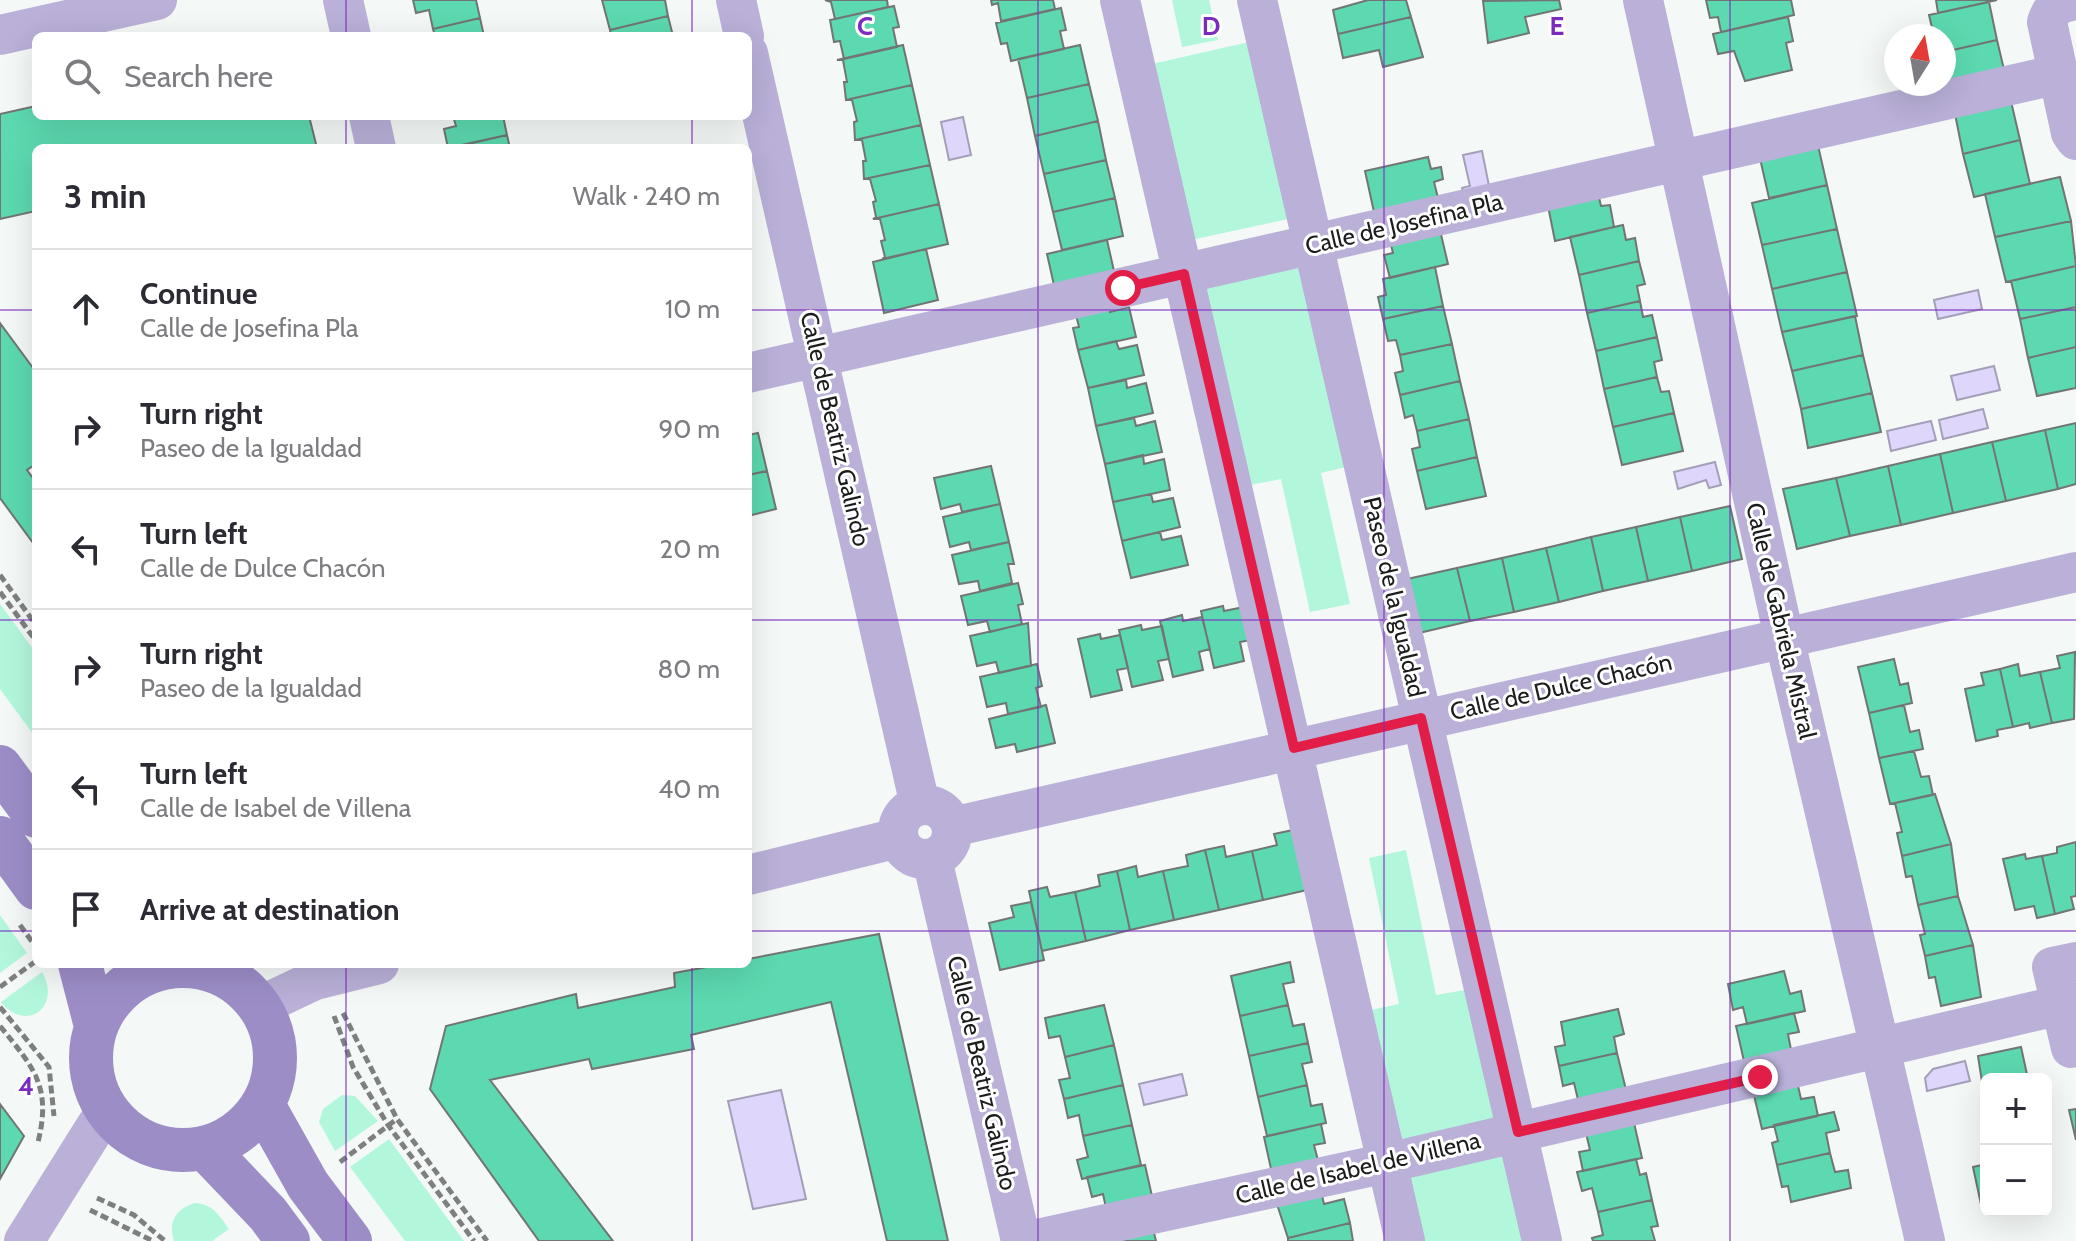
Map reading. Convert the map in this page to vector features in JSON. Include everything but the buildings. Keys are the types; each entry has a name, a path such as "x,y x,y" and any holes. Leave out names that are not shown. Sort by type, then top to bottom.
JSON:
{"street":[{"path":"0,35 157,0"},
{"path":"343,0 350,32"},
{"path":"736,0 743,32"},
{"path":"1120,0 1405,1241"},
{"name":"Paseo de la Igualdad","path":"1257,0 1542,1241"},
{"name":"Calle de Gabriela Mistral","path":"1643,0 1784,637 1925,1241"},
{"path":"2075,0 2060,3 2050,11 2047,22 2071,133 2076,140"},
{"name":"Calle de Beatriz Galindo","path":"752,70 920,805"},
{"name":"Calle de Josefina Pla","path":"752,372 2059,74"},
{"path":"370,120 375,144"},
{"name":"Calle de Dulce Chacón","path":"942,843 1294,748 2076,572"},
{"path":"0,767 32,811"},
{"path":"920,805 934,806 946,813 942,843 917,859 905,851 898,838 899,824 906,811 920,805"},
{"path":"0,838 32,882"},
{"path":"752,874 898,838"},
{"name":"Calle de Beatriz Galindo","path":"942,843 1021,1241"},
{"path":"2076,962 2052,967 2071,1048 2076,1047"},
{"path":"81,968 96,1026"},
{"path":"161,968 124,987 108,1005 96,1026 91,1048 91,1071 109,1113 128,1132 152,1145 178,1150 205,1148 238,1132 263,1105 273,1081 276,1055 272,1030 260,1006 242,986 219,973 200,968"},
{"path":"260,1006 322,978 363,968"},
{"name":"Calle de Isabel de Villena","path":"1028,1241 1387,1163 2061,1005"},
{"path":"263,1105 308,1185 350,1241"},
{"path":"24,1241 50,1164 109,1113"},
{"path":"205,1148 268,1214 288,1241"}],"path":[{"path":"0,575 32,619"},
{"path":"0,592 32,636"},
{"path":"0,987 32,964"},
{"path":"322,978 360,1080 388,1125 474,1241"},
{"path":"322,978 397,1119 487,1241"},
{"path":"0,1026 36,1072 50,1164 87,1208 153,1241"}],"green space":[{"path":"1172,0 1209,0 1218,40 1182,47"},
{"path":"1249,42 1288,219 1191,240 1152,64"},
{"path":"1305,266 1350,466 1321,473 1350,604 1310,612 1281,479 1245,486 1201,289"},
{"path":"0,604 32,648 32,733 0,689"},
{"path":"1406,850 1436,995 1471,989 1499,1125 1395,1147 1366,1011 1399,1004 1369,858"},
{"path":"0,915 27,953 0,973"},
{"path":"42,972 48,996 39,1012 21,1016 1,1002"},
{"path":"342,1095 355,1096 378,1121 335,1151 319,1122 323,1109"},
{"path":"389,1139 464,1241 405,1241 350,1167"},
{"path":"1506,1150 1527,1241 1418,1241 1402,1174"},
{"path":"194,1203 211,1208 229,1229 212,1241 174,1241 172,1228 175,1218 182,1209"}],"shaded area":[{"path":"963,117 971,155 949,160 941,122"},
{"path":"1482,151 1490,191 1464,196 1462,188 1470,186 1463,155"},
{"path":"1978,290 1982,309 1938,319 1934,300"},
{"path":"1994,366 2000,390 1957,400 1951,376"},
{"path":"1983,409 1988,428 1943,439 1939,420"},
{"path":"1931,421 1936,440 1891,451 1887,431"},
{"path":"1715,462 1721,485 1709,488 1706,480 1678,489 1674,472"},
{"path":"1965,1061 1970,1081 1927,1091 1925,1078 1933,1069"},
{"path":"1182,1074 1187,1095 1144,1105 1139,1084"},
{"path":"781,1090 806,1199 753,1209 728,1101"}],"route":[{"path":"1123,288 1184,274 1294,748 1421,718 1518,1132 1760,1077"}]}
